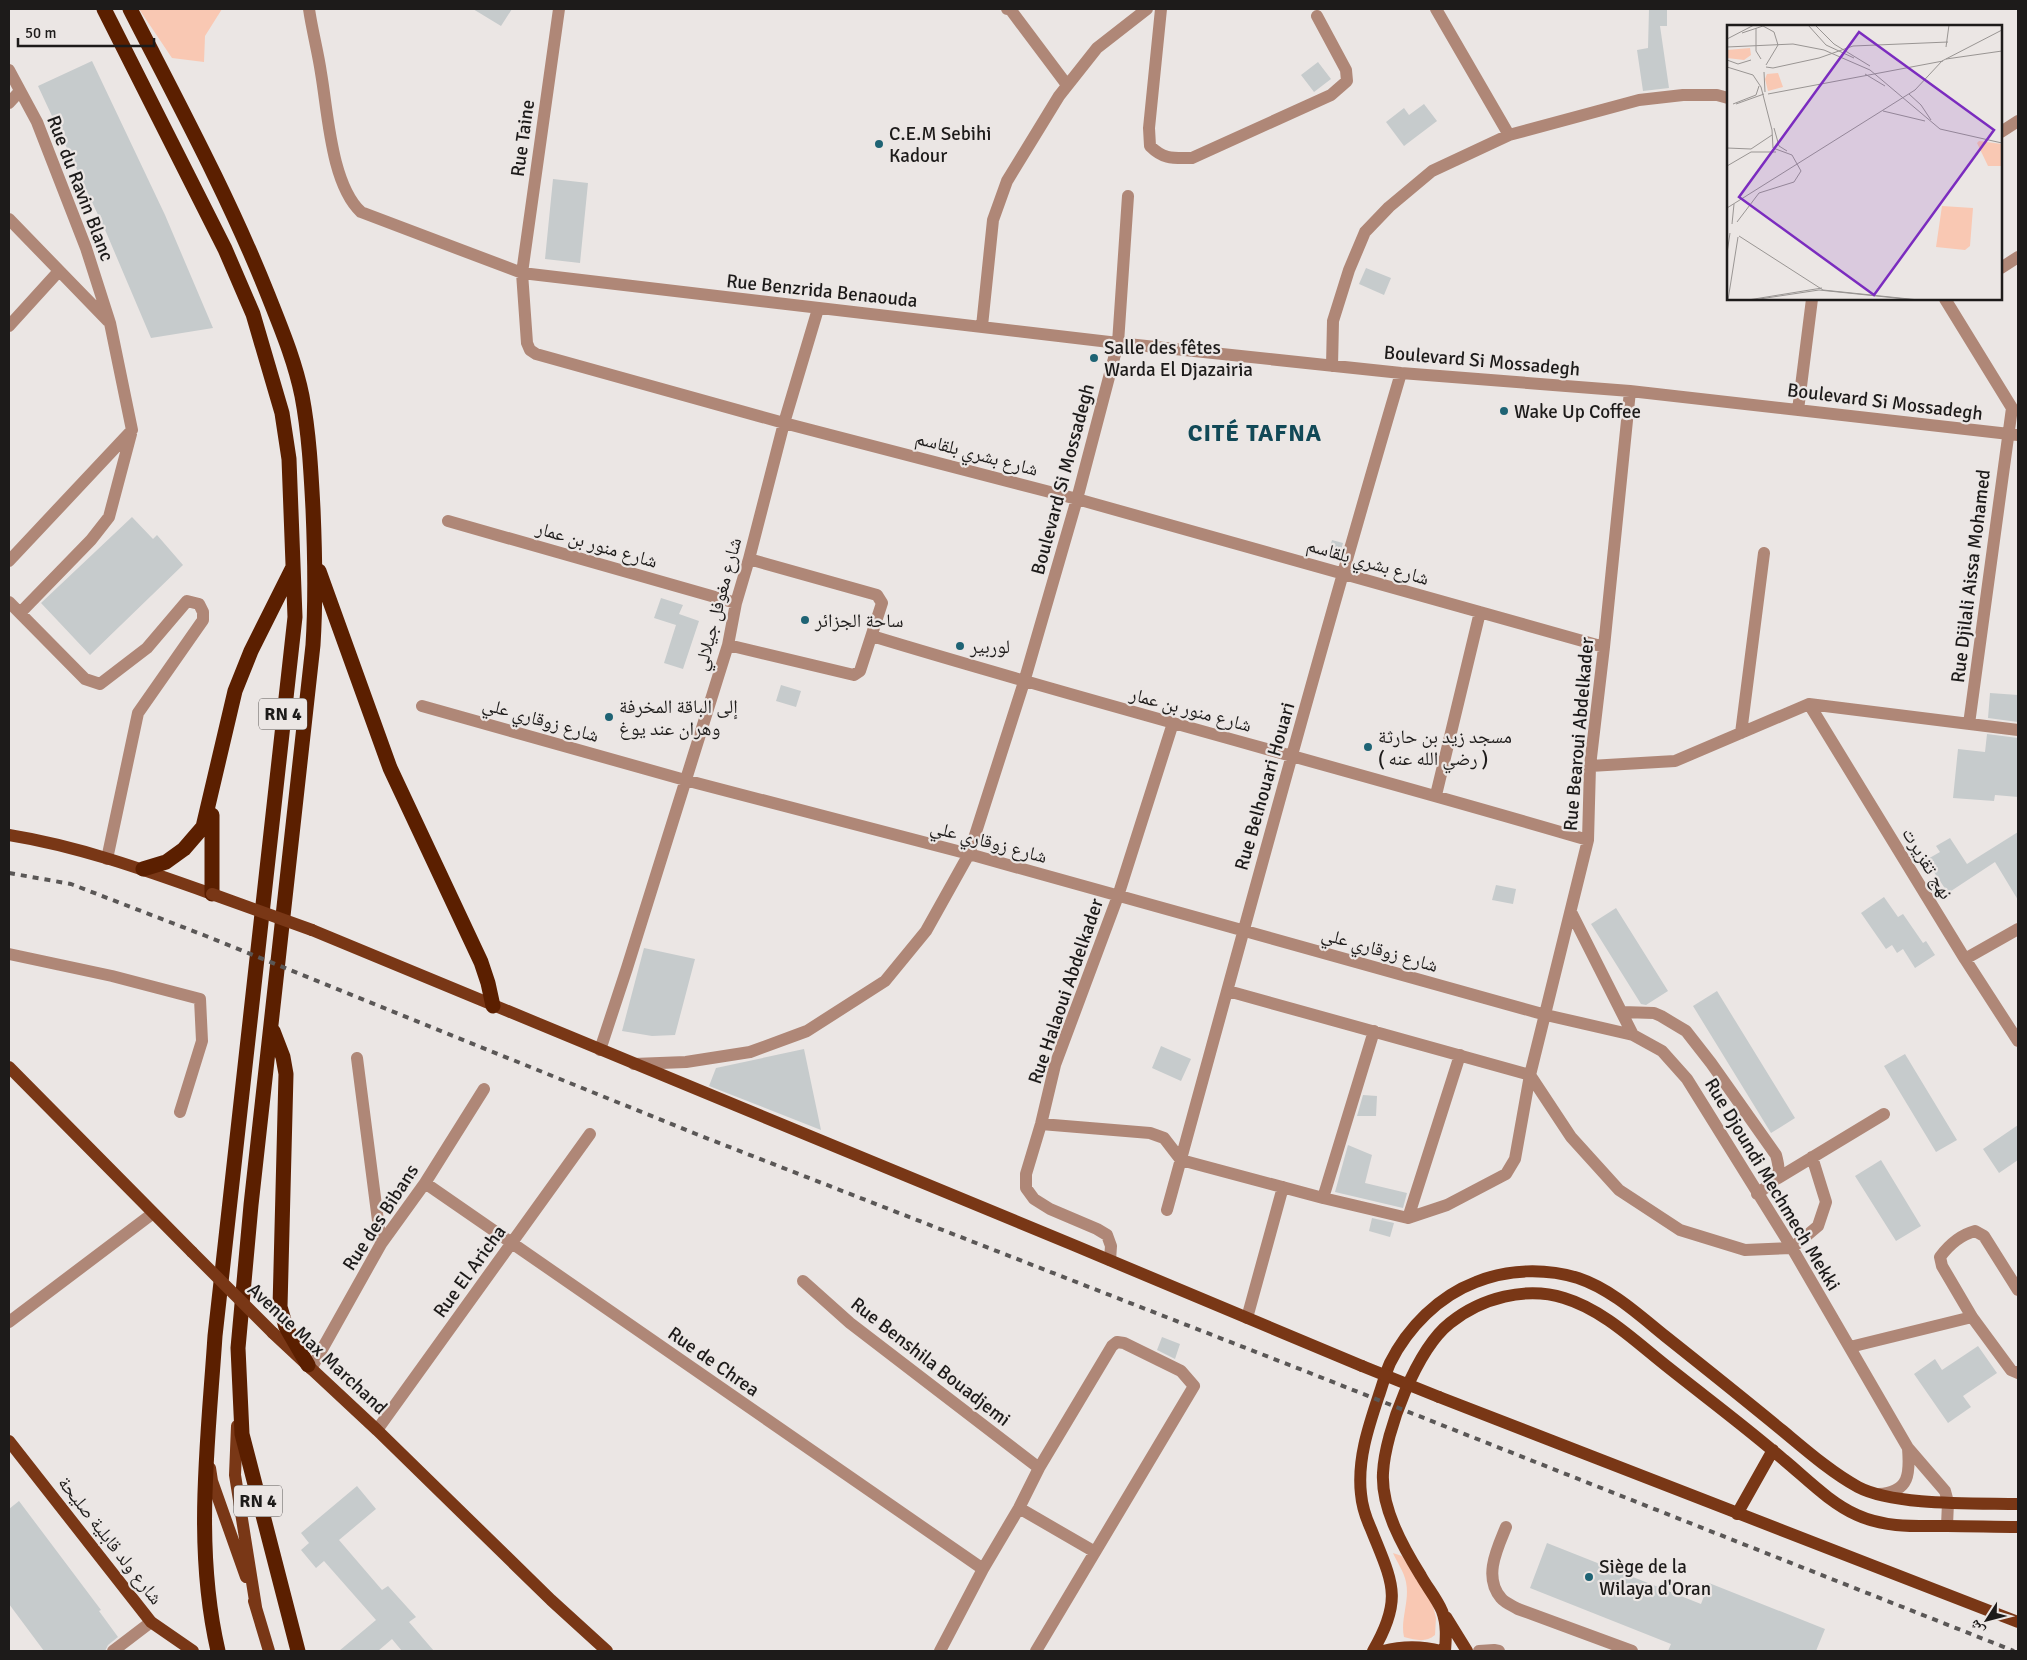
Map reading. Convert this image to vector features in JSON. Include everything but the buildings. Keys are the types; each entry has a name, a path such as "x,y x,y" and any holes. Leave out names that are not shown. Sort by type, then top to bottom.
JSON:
{"highway":[{"name":"RN 4","path":"104,9 225,249 253,314 282,413 289,460 295,617 215,1336 204,1533 208,1602 218,1651"},
{"name":"RN 4","path":"130,9 244,237 289,350 302,394 308,436 315,561 316,604 313,645 251,1205 238,1348 242,1434 298,1651"},
{"path":"315,561 390,768 481,962 488,983 492,1006"},
{"path":"143,869 166,862 184,850 203,827 235,691 251,651 294,565"},
{"path":"212,794 212,894"},
{"path":"271,1027 286,1074 280,1306 286,1327 310,1367"}],"main road":[{"path":"9,835 46,841 143,869 312,930 1362,1366 1737,1514 2018,1622"},
{"name":"Avenue Max Marchand","path":"9,1067 152,1214 273,1333 377,1430 551,1600 607,1651"},
{"path":"1373,1651 1390,1616 1393,1600 1391,1580 1366,1516 1361,1496 1360,1473 1370,1421 1390,1364 1410,1332 1445,1298 1463,1287 1500,1274 1538,1272 1579,1278 1596,1286 1644,1318 1842,1478 1861,1489 1899,1499 2018,1504"},
{"path":"1467,1651 1416,1568 1392,1520 1385,1496 1382,1474 1392,1425 1416,1368 1428,1347 1442,1329 1460,1314 1485,1302 1512,1294 1539,1294 1564,1297 1585,1307 1624,1332 1823,1492 1858,1515 1896,1525 2018,1527"},
{"path":"238,1348 236,1475 256,1607"},
{"name":"شارع ولد قابلية صليحة","path":"9,1441 151,1622 193,1651"},
{"path":"1737,1514 1773,1450"},
{"path":"208,1455 212,1481 256,1607 269,1651"},
{"path":"1442,1610 1446,1634 1445,1651"},
{"path":"1383,1651 1415,1646 1441,1651"}],"street":[{"name":"Rue Benzrida Benaouda","path":"310,9 334,155 344,187 354,206 361,212 522,273 1118,343"},
{"name":"Rue Taine","path":"522,273 559,9"},
{"path":"1007,9 1010,9 1067,86"},
{"path":"982,326 993,220 1007,181 1059,96 1097,48 1147,9"},
{"path":"1161,9 1149,128 1150,146 1158,154 1172,158 1192,158 1331,95 1341,88 1347,81 1346,70 1317,16"},
{"path":"1436,9 1509,135"},
{"name":"Rue du Ravin Blanc","path":"9,70 37,122 79,230 110,323 132,430"},
{"path":"9,103 20,91"},
{"path":"1332,366 1333,321 1349,270 1365,232 1389,207 1432,172 1509,135 1639,100 1683,95 1717,95 1727,98"},
{"path":"2002,131 2018,121"},
{"path":"1118,343 1128,196"},
{"path":"9,219 110,323"},
{"path":"2002,267 2018,258"},
{"path":"9,326 59,271"},
{"name":"شارع بشري بلقاسم","path":"522,273 527,343 530,350 536,354 784,423 1076,498 1604,647"},
{"path":"1798,410 1812,300"},
{"name":"Rue Djilali Aissa Mohamed","path":"1948,300 2012,408 2013,434 1970,724"},
{"name":"شارع مغوفل جيلالي","path":"600,1050 728,645 736,603 784,423 818,309"},
{"name":"Boulevard Si Mossadegh","path":"632,1064 686,1062 750,1052 807,1031 885,981 926,931 969,854 1024,682 1118,343 1401,373 1630,391 2013,434"},
{"name":"Rue Belhouari Houari","path":"1168,1210 1228,991 1242,931 1342,572 1401,373"},
{"name":"Rue Bearoui Abdelkader","path":"1408,1218 1446,1205 1506,1174 1515,1159 1530,1075 1588,840 1590,766 1630,391"},
{"path":"9,561 132,430"},
{"path":"20,613 91,540 108,517 132,430"},
{"name":"شارع منور بن عمار","path":"448,520 736,603"},
{"path":"1741,733 1764,553"},
{"path":"728,645 854,675 860,671 882,603 877,595 749,559"},
{"path":"9,602 85,679 100,684 146,648 187,601 199,604 203,612 203,620 138,713 107,859"},
{"path":"1436,795 1480,612"},
{"name":"شارع منور بن عمار","path":"872,636 1024,682 1436,795 1588,840"},
{"path":"1590,766 1675,761 1809,704 2018,730"},
{"name":"نهج تقزيرت","path":"1809,704 2018,1041"},
{"name":"شارع زوقاري علي","path":"422,706 685,780 969,854 1546,1015"},
{"name":"Rue Halaoui Abdelkader","path":"1110,1260 1110,1246 1106,1235 1097,1229 1050,1209 1034,1198 1026,1188 1026,1174 1055,1065 1118,896 1173,723"},
{"path":"1571,912 1633,1035"},
{"path":"1965,958 2018,929"},
{"path":"9,954 112,976 200,999 202,1041 180,1112"},
{"path":"1228,991 1530,1075 1570,1137 1619,1190 1680,1230 1745,1250 1792,1248 1818,1226 1826,1202 1812,1157"},
{"path":"1622,1012 1654,1013 1686,1031 1776,1155 1780,1170 1778,1178"},
{"name":"Rue Djoundi Mechmech Mekki","path":"1546,1015 1633,1035 1662,1051 1687,1079 1792,1248 1908,1448 1937,1480 1945,1491 1948,1502"},
{"path":"1323,1198 1374,1031"},
{"path":"1040,1124 1150,1133 1164,1138 1181,1160 1323,1198 1408,1218 1460,1055"},
{"path":"357,1058 382,1244"},
{"name":"Rue des Bibans","path":"310,1367 382,1244 425,1183 484,1088"},
{"path":"1757,1194 1778,1178 1884,1114"},
{"name":"Rue El Aricha","path":"377,1430 590,1134"},
{"name":"Rue de Chrea","path":"425,1183 983,1569"},
{"path":"1247,1318 1283,1187"},
{"path":"9,1322 152,1214"},
{"path":"2018,1290 1984,1236 1976,1231 1966,1233 1948,1247 1940,1257 1942,1266 1972,1317 2011,1370 2018,1373"},
{"name":"Rue Benshila Bouadjemi","path":"803,1280 850,1323 1038,1468"},
{"path":"1850,1347 1972,1317"},
{"path":"940,1650 983,1569 1019,1508 1038,1468 1112,1346 1117,1342 1124,1343 1181,1371 1194,1386 1036,1651"},
{"path":"1878,1494 1896,1491 1908,1478 1908,1448"},
{"path":"1947,1526 1948,1502"},
{"path":"1019,1508 1095,1552"},
{"path":"1506,1527 1494,1556 1492,1578 1501,1598 1518,1609 1632,1651"},
{"path":"113,1651 151,1622"},
{"path":"1479,1651 1499,1651"}],"shaded area":[{"path":"139,9 222,9 205,36 204,62 172,58"},
{"path":"1393,1553 1402,1556 1432,1602 1436,1618 1435,1635 1428,1639 1417,1640 1404,1637 1403,1624 1407,1589 1402,1571"}],"railway":[{"path":"9,873 71,884 206,936 696,1134 1310,1373 2014,1651"}],"place":[{"name":"C.E.M Sebihi Kadour","path":"879,144"},
{"name":"Salle des fêtes Warda El Djazairia","path":"1094,358"},
{"name":"Wake Up Coffee","path":"1504,411"},
{"name":"ساحة الجزائر","path":"805,620"},
{"name":"لوربير","path":"960,646"},
{"name":"إلى الباقة المخرفة وهران عند يوغ","path":"609,717"},
{"name":"مسجد زيد بن حارثة ( رضي الله عنه )","path":"1368,747"},
{"name":"Siège de la Wilaya d'Oran","path":"1589,1577"}],"district":[{"name":"CITÉ TAFNA","path":"1255,433"}]}
